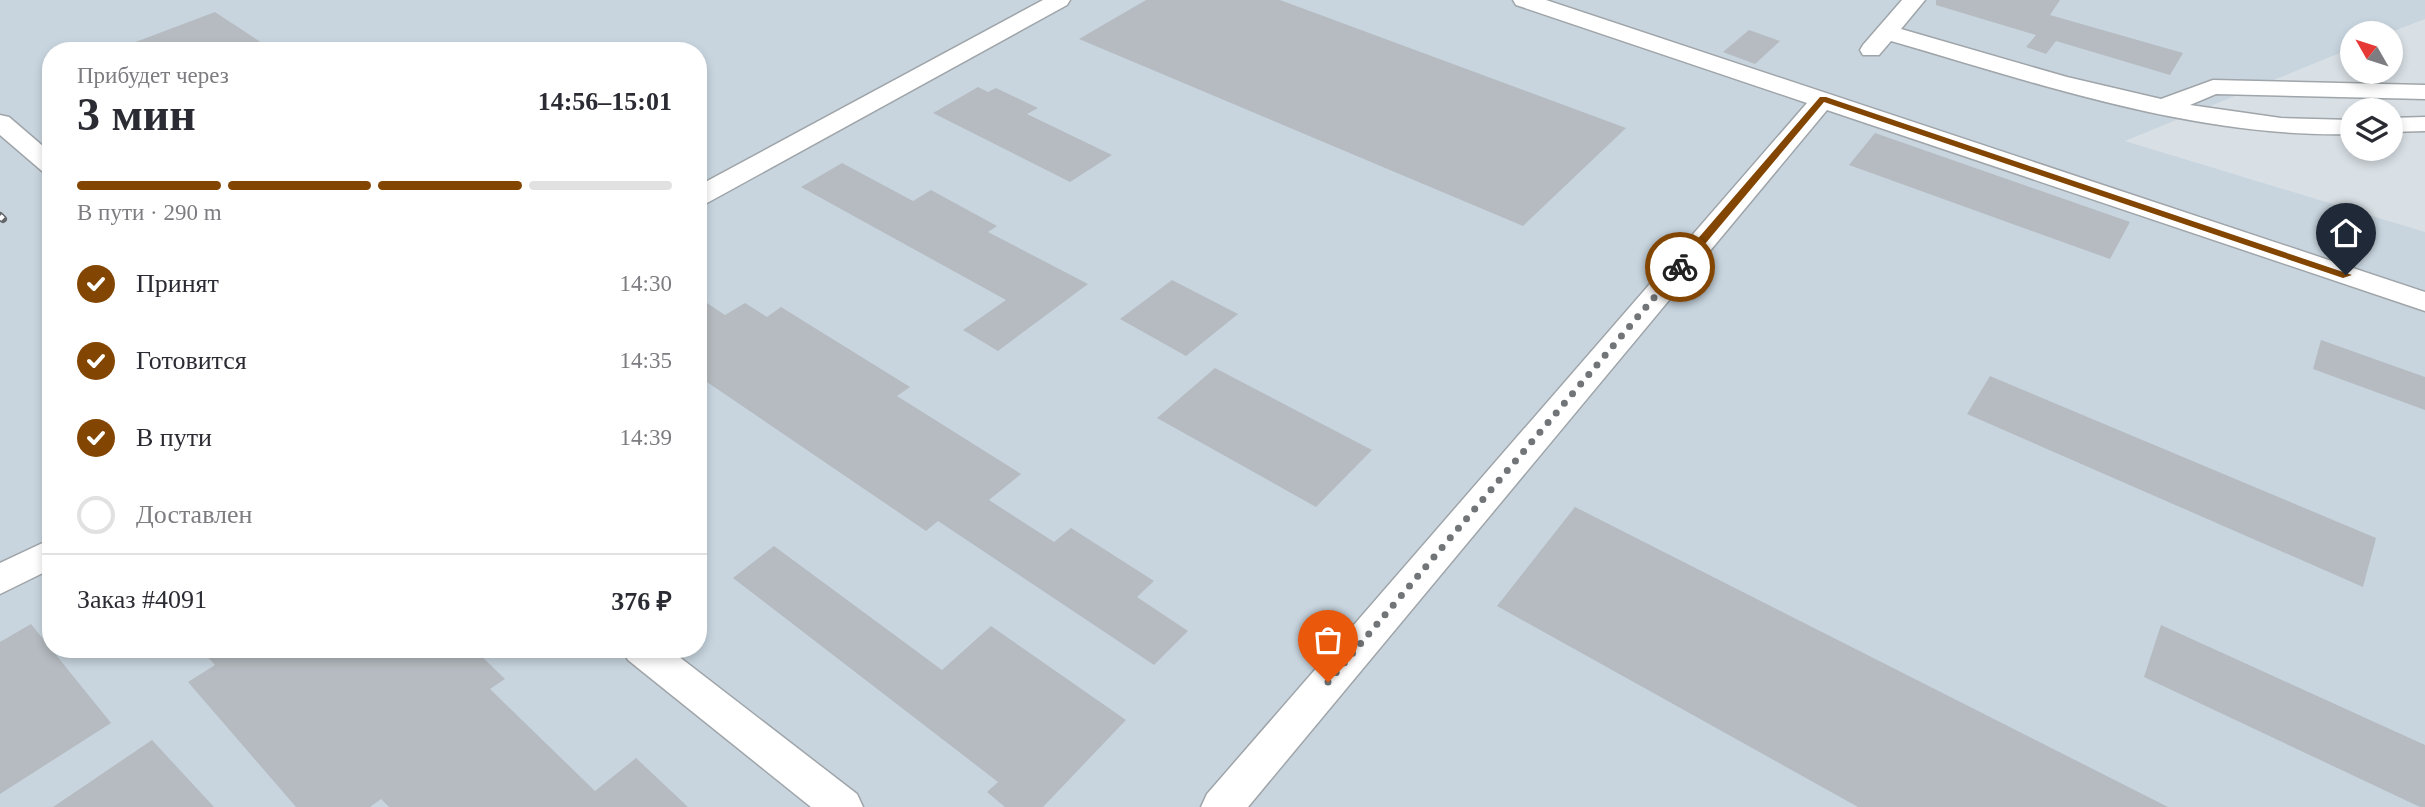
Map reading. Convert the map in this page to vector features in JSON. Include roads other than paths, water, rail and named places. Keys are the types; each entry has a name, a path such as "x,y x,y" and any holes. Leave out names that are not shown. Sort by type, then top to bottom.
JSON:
{"lane":[{"path":"707,192 1059,0"},
{"path":"1524,0 2425,302"},
{"path":"1914,0 1878,41 2229,120 2340,128"},
{"path":"2163,107 2213,87 2425,92"},
{"path":"1222,807 1823,99"},
{"path":"0,122 42,158"},
{"path":"2403,125 2425,124"},
{"path":"0,580 42,557"},
{"path":"652,658 842,807"}],"railway":[{"path":"0,216 3,219"}]}
